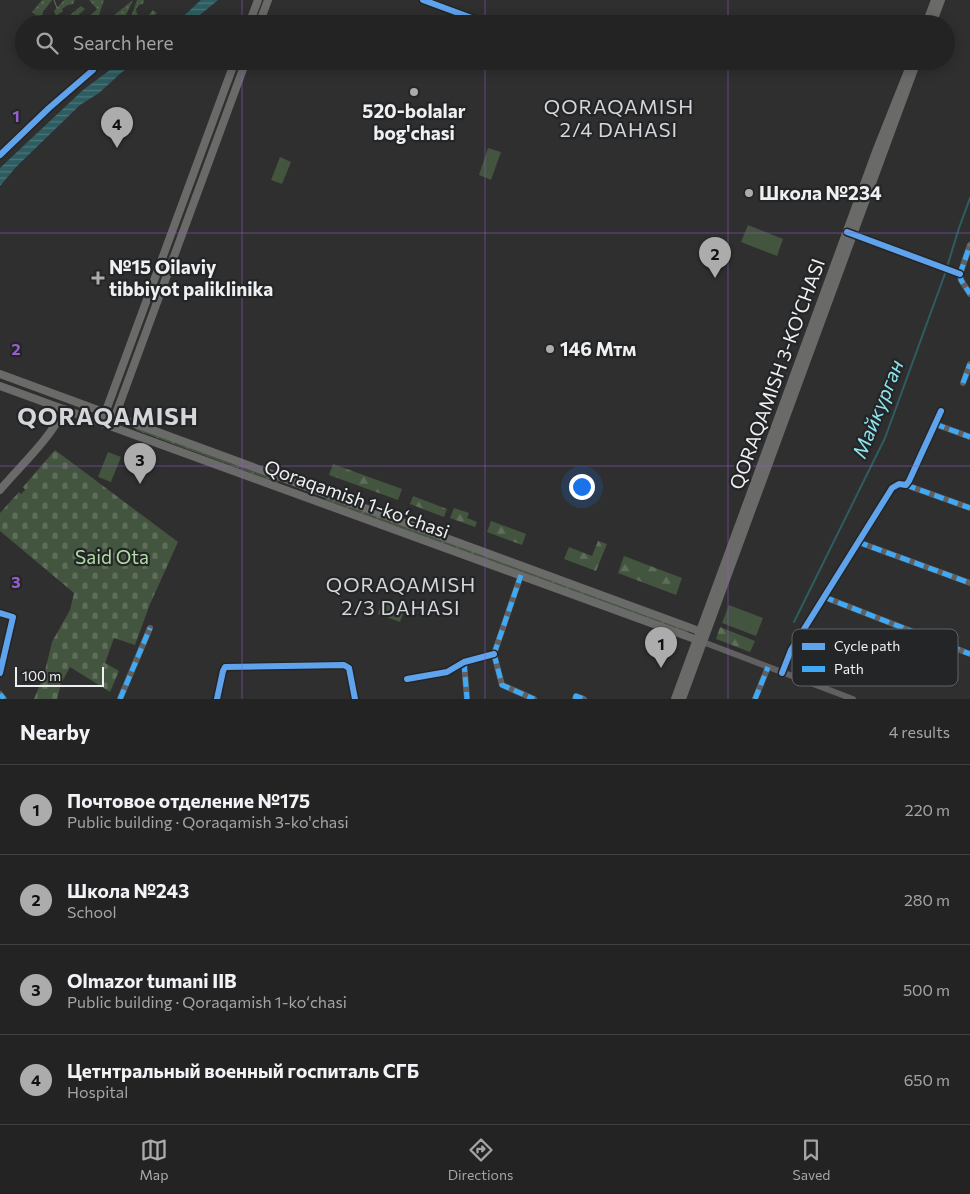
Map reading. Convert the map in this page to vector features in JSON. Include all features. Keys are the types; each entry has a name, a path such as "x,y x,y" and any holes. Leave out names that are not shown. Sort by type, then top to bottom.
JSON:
{"main road":[{"path":"252,15 258,0"},
{"path":"262,15 268,0"},
{"path":"929,15 935,0"},
{"path":"936,15 942,0"},
{"path":"102,422 232,70"},
{"path":"111,426 243,70"},
{"name":"QORAQAMISH 3-KO'CHASI","path":"682,699 700,641 909,70"},
{"name":"QORAQAMISH 3-KO'CHASI","path":"675,699 700,641 699,631 913,70"},
{"path":"170,238 179,242"},
{"name":"Qoraqamish 1-koʻchasi","path":"0,374 699,631"},
{"name":"Qoraqamish 1-koʻchasi","path":"0,386 700,641"},
{"path":"0,490 47,436 59,420 64,409"},
{"path":"316,502 319,491"}],"street":[{"path":"423,0 464,15"},
{"path":"0,154 93,70"},
{"path":"850,233 960,274"},
{"path":"970,245 960,274 961,280 970,294"},
{"path":"963,383 970,364"},
{"path":"906,485 941,411"},
{"path":"935,424 970,437"},
{"path":"804,629 892,488 899,484 906,485 970,508"},
{"path":"858,542 970,582"},
{"path":"521,575 494,654 502,685 534,699"},
{"path":"824,598 905,629"},
{"path":"0,613 13,617 0,673"},
{"path":"120,699 150,628"},
{"path":"700,641 792,677"},
{"path":"782,673 792,648"},
{"path":"958,649 970,654"},
{"path":"407,679 447,672 464,662 494,654"},
{"path":"464,662 467,699"},
{"path":"217,699 225,667 344,664 349,668 355,699"},
{"path":"755,699 768,668"},
{"path":"818,686 853,699"},
{"path":"0,694 4,699"},
{"path":"576,698 584,699"}],"green space":[{"path":"42,0 52,0 42,13 43,15 36,15 32,12"},
{"path":"64,0 75,0 73,4 62,9 63,11 57,15 54,11"},
{"path":"89,0 104,0 99,15 91,15 97,9"},
{"path":"133,0 126,15 114,15"},
{"path":"137,0 144,0 143,4 139,5 136,9 138,15 132,15"},
{"path":"81,6 85,9 78,15 70,15"},
{"path":"153,10 157,13 155,15 149,15"},
{"path":"488,148 501,152 491,180 479,175"},
{"path":"280,157 291,162 282,184 271,180"},
{"path":"748,225 783,239 777,256 741,242"},
{"path":"134,427 278,481 278,483 136,430"},
{"name":"Said Ota","path":"55,450 178,542 150,604 135,645 114,638 105,663 119,671 110,692 70,667 61,684 57,699 34,699 44,675 52,642 70,610 74,593 0,531 0,513 19,492 21,494 25,490 23,487"},
{"path":"108,452 121,457 111,482 98,477"},
{"path":"333,464 402,489 398,500 329,475"},
{"path":"413,496 447,509 444,517 410,504"},
{"path":"326,498 688,631 687,633 325,500"},
{"path":"454,508 469,513 467,518 477,522 475,527 450,518"},
{"path":"491,521 526,534 522,545 487,532"},
{"path":"598,541 607,544 596,571 564,559 569,547 592,556"},
{"path":"624,556 682,578 676,595 618,573"},
{"path":"382,601 405,609 400,622 378,614"},
{"path":"729,605 763,618 756,636 722,623"},
{"path":"720,627 755,641 750,652 716,639"}],"water":[{"path":"201,0 218,0 200,15 185,15"},
{"path":"110,70 125,70 99,93 80,105 16,167 0,186 0,168 83,90"}],"waterway":[{"name":"Майкурган","path":"947,267 970,198"},
{"name":"Майкурган","path":"794,622 885,438 946,271"}],"tram line":[{"path":"54,0 57,8"}],"marked path":[{"path":"960,274 970,245"},
{"path":"960,274 961,280 970,294"},
{"path":"963,383 970,364"},
{"path":"935,424 970,437"},
{"path":"906,485 970,508"},
{"path":"858,542 970,583"},
{"path":"494,654 521,575"},
{"path":"824,597 906,629"},
{"path":"120,699 150,628"},
{"path":"958,649 970,654"},
{"path":"494,654 502,685 534,699"},
{"path":"464,662 467,699"},
{"path":"755,699 768,667"},
{"path":"0,694 4,699"},
{"path":"575,699 576,696 584,699"}],"cycle path":[{"path":"423,0 464,15"},
{"path":"0,155 49,108 93,70"},
{"path":"847,232 960,274"},
{"path":"804,629 892,488 899,484 906,485 909,481 941,411"},
{"path":"0,613 13,617 0,673"},
{"path":"782,673 792,648"},
{"path":"407,679 447,672 464,662 494,654"},
{"path":"217,699 225,667 344,665 349,668 355,699"}],"place":[{"name":"520-bolalar bog'chasi","path":"414,92"},
{"name":"Цетнтральный военный госпиталь СГБ","path":"117,148"},
{"name":"Школа №234","path":"749,193"},
{"name":"№15 Oilaviy tibbiyot paliklinika","path":"98,278"},
{"name":"Школа №243","path":"715,278"},
{"name":"146 Мтм","path":"550,349"},
{"name":"Olmazor tumani IIB","path":"140,484"},
{"name":"Почтовое отделение №175","path":"661,668"}],"district":[{"name":"QORAQAMISH 2/4 DAHASI","path":"619,118"},
{"name":"QORAQAMISH","path":"108,417"},
{"name":"QORAQAMISH 2/3 DAHASI","path":"401,596"}]}
